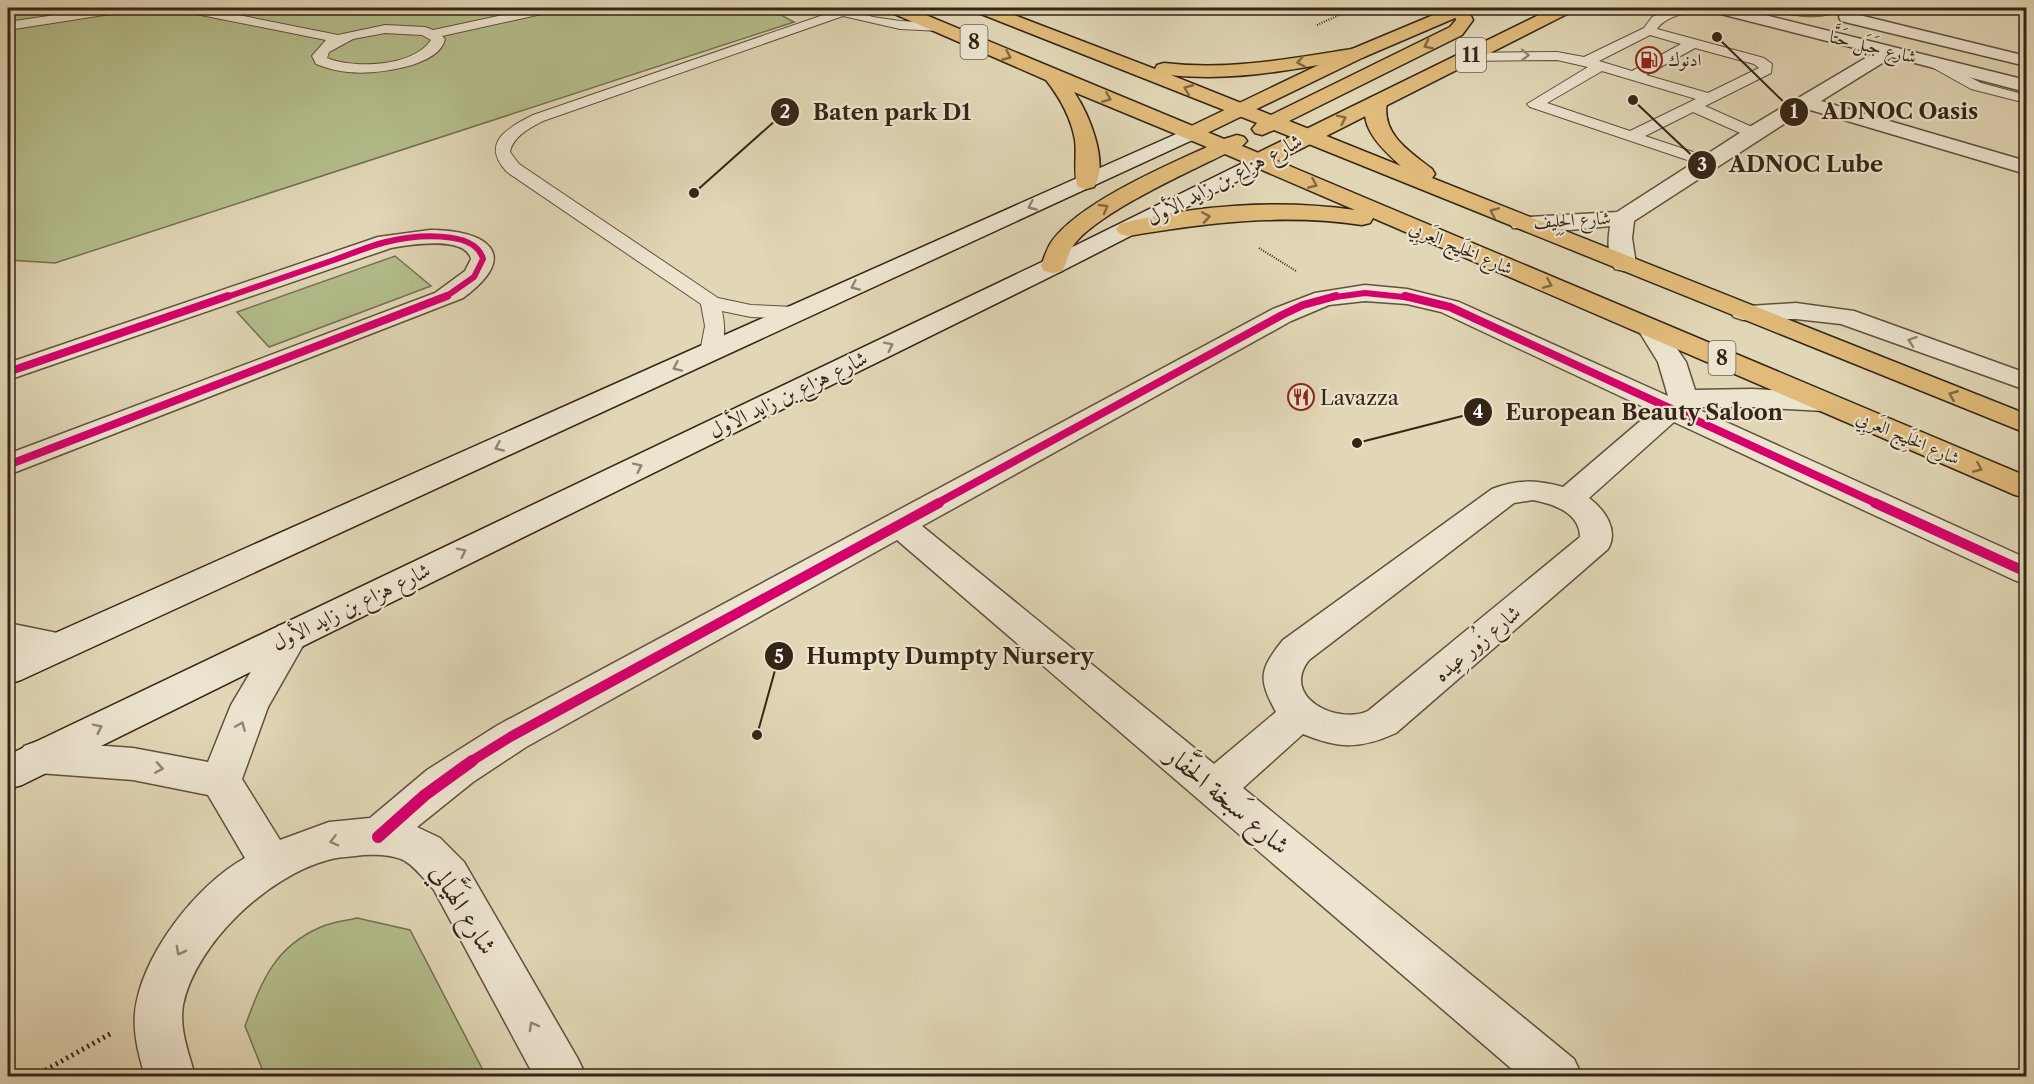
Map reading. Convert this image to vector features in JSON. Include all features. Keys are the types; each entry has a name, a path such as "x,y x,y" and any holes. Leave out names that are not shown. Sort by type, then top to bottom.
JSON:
{"main road":[{"name":"شارع الخَلِيج العَربِي","path":"896,8 2026,488"},
{"path":"926,8 1038,50"},
{"name":"8","path":"982,8 1243,110"},
{"path":"1053,267 1062,244 1086,219 1180,167 1258,131 1456,31 1465,20 1461,8"},
{"name":"11","path":"1192,133 1358,53 1461,8"},
{"name":"شارع هزاع بن زايد الأول","path":"1259,161 1565,8"},
{"path":"1122,62 1171,70 1211,72 1256,69 1358,53"},
{"path":"1053,76 1072,102 1085,130 1088,147 1086,182"},
{"path":"1377,102 1374,110 1375,119 1385,139 1446,192"},
{"path":"1243,110 1258,131 1254,153 1259,161"},
{"path":"1190,111 1258,131 1282,148 1598,274 1656,289 1694,292"},
{"path":"1192,133 1258,131 1307,135"},
{"name":"8","path":"1307,135 1521,223 2026,424"},
{"path":"1128,229 1207,216 1257,211 1320,212 1417,229"}],"street":[{"name":"شارع جَبَل حَتَّا","path":"1719,8 2026,86"},
{"path":"1813,31 1850,12 2026,60"},
{"name":"شارع الحِلِيف","path":"1521,223 1570,223 1623,218 1753,133 1890,51"},
{"path":"1804,102 2026,168"},
{"name":"11","path":"8,670 1192,133"},
{"name":"شارع هزاع بن زايد الأول","path":"23,765 1053,267 1259,161"},
{"name":"شارع الحِلِيف","path":"1623,218 1620,238 1624,264"},
{"path":"8,372 386,242 425,237 458,239 479,250 482,257 483,265 478,274 459,291 444,298 8,465"},
{"path":"378,837 436,784 473,758 1298,306 1334,295 1379,292 1427,300 1450,307 1678,404 2026,572"},
{"path":"1743,312 1796,311 1845,317 2026,382"},
{"path":"1650,328 1672,363 1678,404"},
{"path":"1568,499 1678,404 1752,398 1824,402"},
{"name":"شارع زُور عِيده","path":"1516,491 1551,492 1583,508 1593,519 1597,531 1596,541 1382,722 1365,730 1343,731 1320,725 1300,714 1288,701 1281,687 1281,673 1286,661 1296,650 1503,496 1516,491"},
{"name":"شارع سَبخة الحَفَّار","path":"899,524 1557,1077"},
{"path":"221,781 250,705 291,635"},
{"path":"8,636 59,646"},
{"path":"1214,789 1300,714"},
{"path":"23,765 133,764 221,781 272,865"},
{"name":"شارع الهَيَّالي","path":"170,1077 160,1038 159,1007 168,975 185,942 209,912 239,886 272,865 318,845 345,839 378,837 408,842 432,856 449,876 561,1077"}],"lane":[{"path":"8,26 123,8"},
{"path":"186,8 340,39"},
{"path":"433,34 438,39 437,44 422,56 391,65 356,69 341,68 321,61 319,56 321,50 340,39 369,31 414,29 433,34 551,8"},
{"path":"1693,8 1676,11 1658,20 1649,31 1593,64 1549,96 1639,132 1715,158"},
{"path":"796,313 751,311 711,302 513,168 503,158 504,142 523,125 558,110 839,10 881,23 941,27"},
{"path":"1639,132 1766,70 1765,64 1759,61 1649,31"},
{"path":"1633,76 1693,43"},
{"path":"1466,57 1557,56 1593,64 1710,98"},
{"path":"1933,62 1976,86 2026,99"},
{"path":"1694,107 1753,133"},
{"path":"710,352 715,326 711,302"}],"path":[{"path":"1207,216 1334,295"},
{"path":"35,1077 159,1007"}],"green space":[{"path":"8,8 768,8 794,22 55,263 8,260"},
{"path":"1757,8 1841,9 1824,16 1812,17"},
{"path":"395,256 431,286 269,347 237,312"},
{"path":"357,918 410,930 486,1076 265,1076 245,1026 264,980 281,955 305,935 325,925"}],"cycle path":[{"path":"8,372 386,242 430,237 456,239 472,244 481,251 483,259 474,277 444,298 8,465"},
{"path":"378,837 442,782 512,736 1282,315 1303,305 1344,295 1365,293 1407,296 1450,307 2026,572"}],"place":[{"name":"ADNOC Oasis","path":"1717,37"},
{"name":"ادنوك","path":"1649,60"},
{"name":"ADNOC Lube","path":"1633,100"},
{"name":"Baten park D1","path":"694,193"},
{"name":"Lavazza","path":"1301,397"},
{"name":"European Beauty Saloon","path":"1357,443"},
{"name":"Humpty Dumpty Nursery","path":"757,735"}]}
